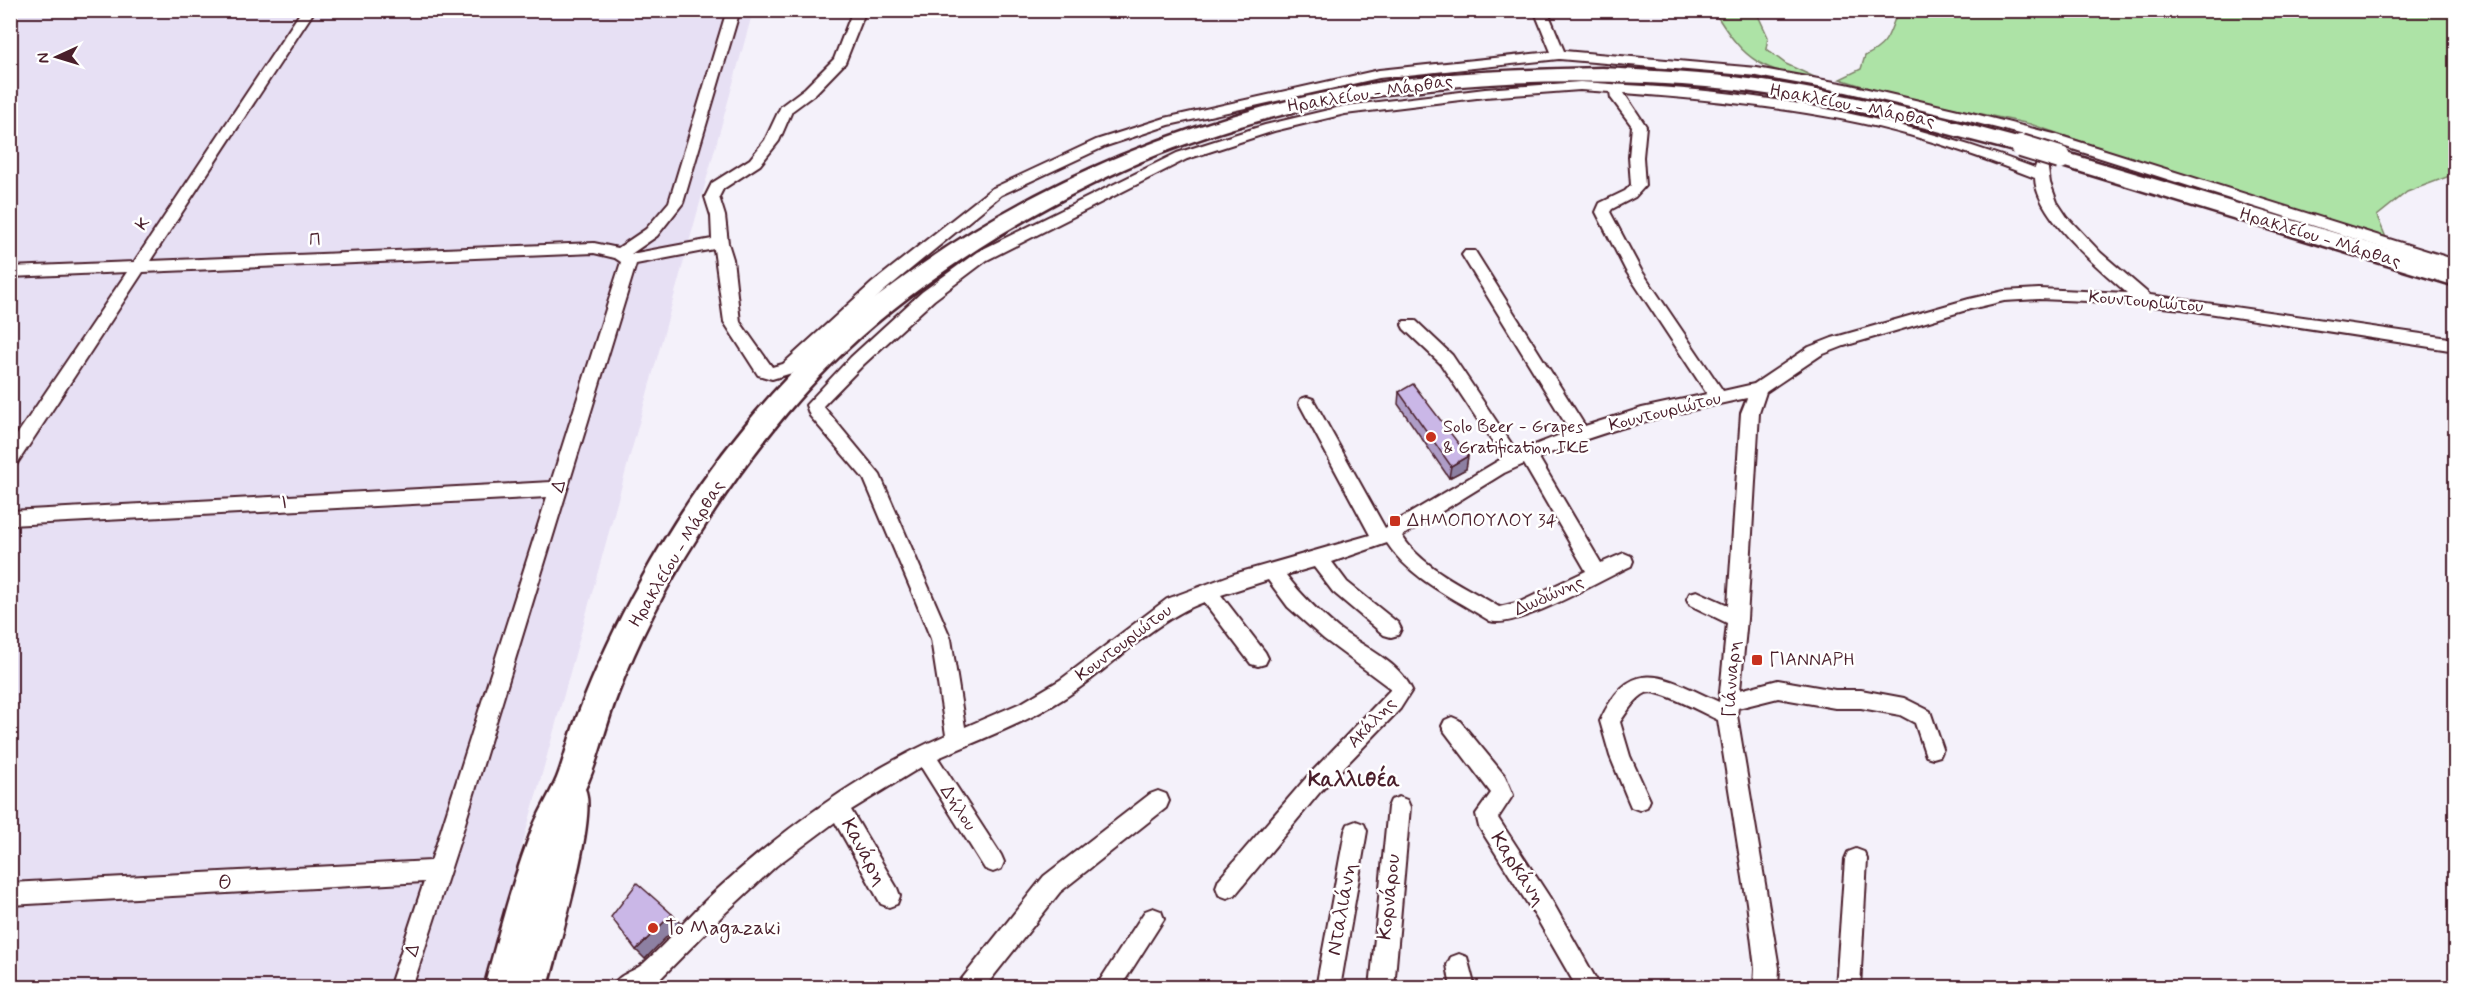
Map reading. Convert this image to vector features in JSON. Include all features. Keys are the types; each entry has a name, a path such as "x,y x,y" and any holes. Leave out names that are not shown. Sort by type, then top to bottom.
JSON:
{"main road":[{"name":"Ηρακλείου - Μάρθας","path":"501,987 549,829 573,779 592,720 627,640 662,573 698,512 740,453 790,392 852,329 910,282 995,226 1080,179 1199,130 1316,99 1513,75 1644,76 1780,90 1844,101 1932,121 2021,146 2055,148 2456,278"},
{"name":"Ηρακλείου - Μάρθας","path":"529,987 570,829 573,779"}],"street":[{"name":"Κ","path":"10,460 309,10"},
{"path":"625,257 661,225 676,203 734,10"},
{"path":"860,10 840,60 810,91 786,110 772,141 755,162 717,186 712,197 718,216 720,243 725,259 732,322 764,371 771,373 789,368 878,287 996,192 1101,143 1165,122 1379,74 1559,55 1719,68 1792,78 1971,117 2055,148 2456,266"},
{"path":"1540,10 1559,55"},
{"path":"957,739 940,639 871,475 816,412 814,405 928,296 982,256 1182,156 1316,116 1380,104 1485,93 1588,86 1717,96 1856,119 1911,131 1962,146 2041,175"},
{"path":"1616,89 1618,98 1639,126 1636,157 1639,177 1638,186 1630,194 1605,206 1603,212 1634,270 1719,398"},
{"path":"2055,148 2041,175 2046,196 2057,215 2144,300"},
{"path":"625,257 720,243"},
{"name":"Π","path":"10,272 594,248 625,257"},
{"path":"1470,255 1581,434"},
{"name":"Δ","path":"400,987 439,871 558,489 625,257"},
{"name":"Κουντουριώτου","path":"623,987 653,980 715,907 768,859 838,807 883,777 924,754 1030,708 1067,686 1174,605 1234,582 1274,573 1386,536 1476,481 1521,458 1581,434 1642,414 1759,389 1815,351 1881,328 1969,304 2004,296 2038,294 2144,300 2456,345"},
{"path":"1410,325 1446,359 1521,458 1598,574"},
{"name":"Γιάνναρη","path":"1759,389 1750,413 1737,619 1728,708 1766,978"},
{"name":"Δωδώνης","path":"1307,403 1386,536 1416,565 1497,615 1524,609 1624,561"},
{"name":"Ι","path":"10,518 558,489"},
{"path":"1319,559 1340,586 1391,629"},
{"name":"Ακάλης","path":"1227,887 1313,785 1393,703 1402,690 1398,681 1331,633 1295,601 1274,573"},
{"path":"1207,592 1257,658"},
{"path":"1697,599 1737,619"},
{"path":"1639,800 1620,756 1611,721 1617,710 1639,684 1648,682 1728,708 1778,689 1835,699 1861,699 1904,707 1923,717 1933,749"},
{"name":"Καρκάνη","path":"1452,726 1498,783 1501,790 1500,799 1487,814 1487,820 1590,987"},
{"name":"Δήλου","path":"924,754 993,862"},
{"path":"969,987 1052,884 1158,801"},
{"name":"Κανάρη","path":"838,807 889,896"},
{"name":"Κορνάρου","path":"1382,987 1399,807"},
{"name":"Νταλιάνη","path":"1328,987 1356,831"},
{"path":"1848,987 1856,859"},
{"name":"Θ","path":"10,894 439,871"},
{"path":"1106,987 1153,919"}],"shaded area":[{"path":"10,11 753,11 483,987 11,987"}],"green space":[{"path":"1714,11 1756,11 1768,37 1766,49 1786,64 1823,81 1785,73 1758,62 1736,43"},
{"path":"1898,11 2455,11 2455,174 2407,192 2377,216 2387,240 2186,177 2030,124 1891,95 1840,79 1861,69 1865,56 1884,43"}],"building":[{"path":"1413,384 1468,456 1451,466 1399,392"},
{"name":"To Magazaki","path":"637,883 672,914 636,950 611,917"}],"place":[{"name":"Solo Beer - Grapes & Gratification IKE","path":"1431,437"},
{"name":"ΔΗΜΟΠΟΥΛΟΥ 34","path":"1395,521"},
{"name":"ΓΙΑΝΝΑΡΗ","path":"1757,660"},
{"name":"To Magazaki","path":"653,928"}],"district":[{"name":"Καλλιθέα","path":"1354,780"}]}
